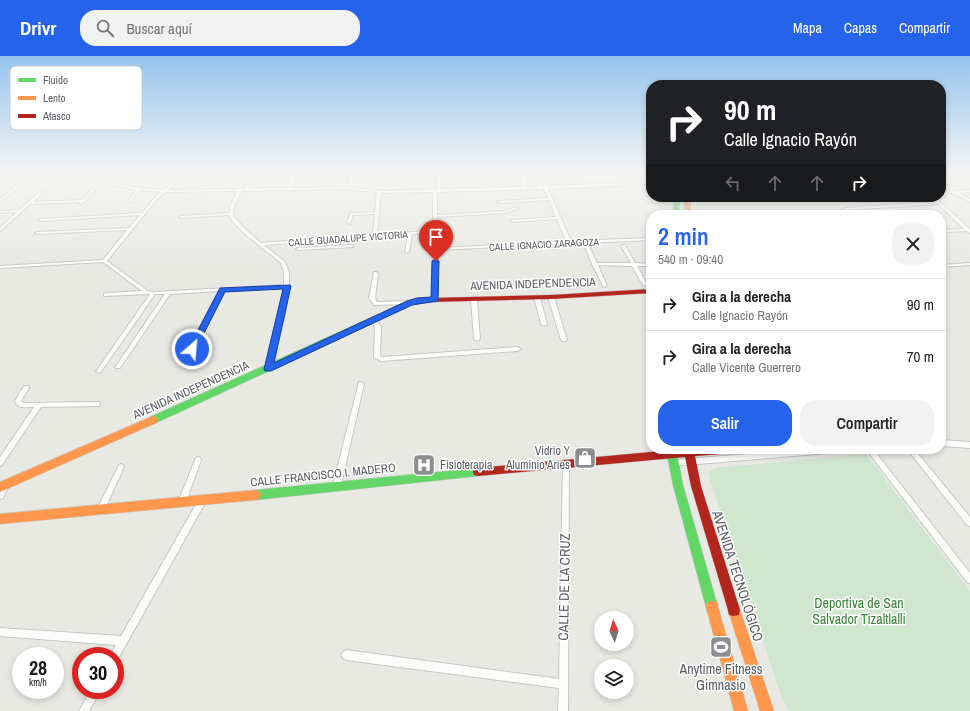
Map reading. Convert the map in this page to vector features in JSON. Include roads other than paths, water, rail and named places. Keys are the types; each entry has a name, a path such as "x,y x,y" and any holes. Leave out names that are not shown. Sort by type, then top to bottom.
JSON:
{"street":[{"path":"0,230 29,203 82,202"},
{"path":"104,261 154,202"},
{"path":"231,214 237,202"},
{"path":"375,235 378,202"},
{"path":"435,300 437,202"},
{"path":"499,202 506,202"},
{"path":"551,202 569,243"},
{"path":"845,209 938,203 946,210"},
{"path":"436,216 500,212 517,208"},
{"path":"946,210 969,231"},
{"path":"0,213 19,212"},
{"path":"349,223 351,214 377,213"},
{"path":"40,220 143,214"},
{"path":"180,217 231,214"},
{"path":"231,214 236,222 285,265 287,286 268,369"},
{"path":"512,221 558,218"},
{"path":"37,233 131,229"},
{"path":"946,231 969,231"},
{"name":"CALLE GUADALUPE VICTORIA","path":"260,244 436,232"},
{"path":"407,252 410,233"},
{"path":"338,247 340,238"},
{"name":"CALLE IGNACIO ZARAGOZA","path":"436,249 646,239"},
{"path":"298,249 350,246"},
{"path":"623,246 646,285"},
{"path":"587,247 604,286"},
{"path":"0,267 104,261 147,292"},
{"path":"594,264 646,264"},
{"path":"946,266 970,264"},
{"path":"376,273 372,298 376,304 410,303"},
{"path":"106,295 287,286"},
{"name":"AVENIDA INDEPENDENCIA","path":"2,486 268,369 410,303 435,300 551,297 646,288"},
{"path":"185,362 222,290"},
{"path":"99,371 153,293"},
{"path":"118,367 168,293"},
{"path":"537,297 544,324"},
{"path":"551,297 564,340"},
{"path":"474,299 477,340"},
{"path":"372,320 378,326 377,357 381,359 518,349"},
{"path":"337,486 361,384"},
{"path":"26,388 19,398 18,403 22,405 97,404"},
{"path":"0,463 39,405"},
{"path":"946,443 970,445"},
{"name":"CALLE FRANCISCO I. MADERO","path":"0,519 202,501 646,454"},
{"path":"672,454 680,493 741,711"},
{"name":"AVENIDA TECNOLÓGICO","path":"689,454 723,578 767,711"},
{"path":"730,454 731,459"},
{"path":"673,463 786,454"},
{"path":"873,454 970,580"},
{"path":"914,454 970,523"},
{"path":"182,502 198,460"},
{"name":"CALLE DE LA CRUZ","path":"563,711 566,463"},
{"path":"102,509 121,467"},
{"path":"0,496 2,486"},
{"path":"120,647 202,501"},
{"path":"0,632 124,641"},
{"path":"346,655 563,684"},
{"path":"84,711 91,699"}],"place":[{"name":"Vidrio Y Aluminio Aries","path":"585,458"},
{"name":"Fisioterapia","path":"424,465"},
{"name":"Anytime Fitness Gimnasio","path":"721,647"}],"park label":[{"name":"Deportiva de San Salvador Tizaltlalli","path":"859,612"}]}
